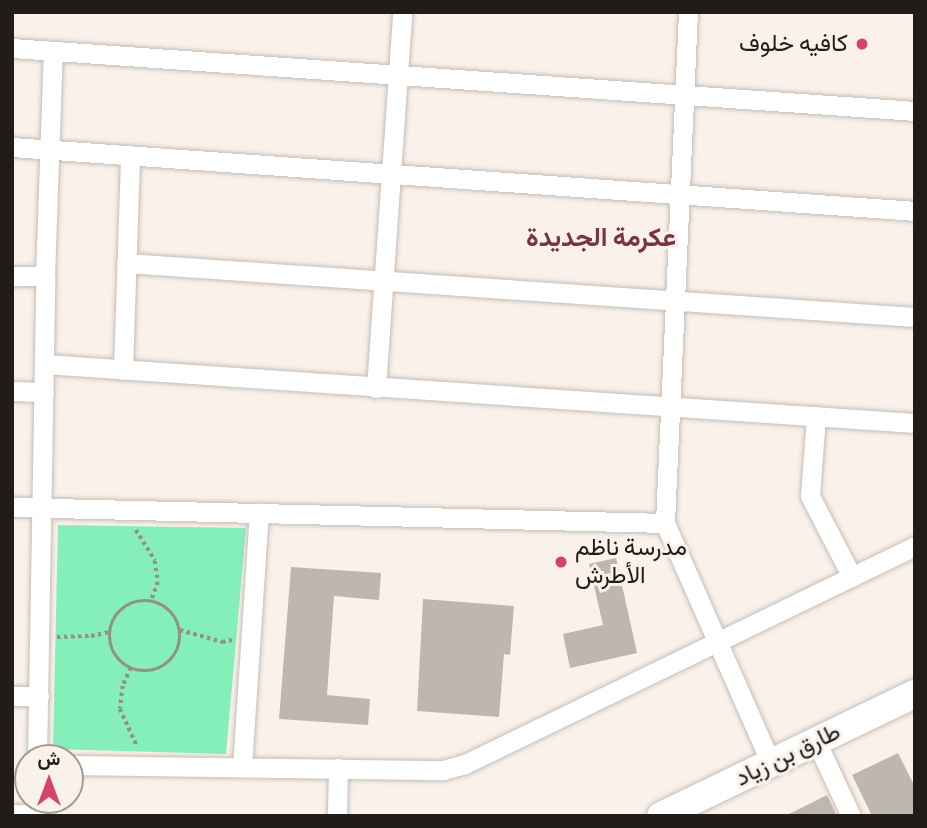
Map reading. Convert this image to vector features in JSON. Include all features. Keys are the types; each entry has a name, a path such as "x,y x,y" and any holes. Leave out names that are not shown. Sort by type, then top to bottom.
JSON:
{"main road":[{"name":"طارق بن زياد","path":"661,816 915,694"}],"street":[{"path":"376,388 401,12"},
{"path":"688,12 665,523 771,763"},
{"path":"12,48 397,72 915,111"},
{"path":"37,744 45,276 52,51"},
{"path":"12,147 390,176 915,211"},
{"path":"123,370 130,155"},
{"path":"127,263 915,317"},
{"path":"12,276 45,276"},
{"path":"44,364 915,423"},
{"path":"12,391 44,392"},
{"path":"816,416 810,496 852,577"},
{"path":"12,508 665,523"},
{"path":"242,767 260,513"},
{"path":"84,765 443,770 465,764 915,546"},
{"path":"12,696 39,696"},
{"path":"816,741 851,816"},
{"path":"337,816 338,768"}],"path":[{"path":"118,510 144,539 155,561 158,582 151,602"},
{"path":"151,602 169,610 180,630 180,643 170,661 152,671 131,668 116,655 110,632 118,614 128,606 151,602"},
{"path":"180,630 222,642 251,637"},
{"path":"40,635 65,638 110,632"},
{"path":"131,668 123,686 120,709 130,734 149,766"}],"green space":[{"path":"58,525 246,528 226,754 84,750 84,744 53,744"}],"building":[{"path":"616,558 637,653 570,668 563,634 603,625 589,564"},
{"path":"291,567 381,573 379,600 334,596 327,695 370,699 368,725 279,719"},
{"path":"423,599 514,606 510,655 504,654 499,717 417,711"},
{"path":"898,753 915,787 915,816 872,816 852,775"},
{"path":"827,795 837,816 785,816"}],"place":[{"name":"كافيه خلوف","path":"862,44"},
{"name":"مدرسة ناظم الأطرش","path":"561,562"}],"district":[{"name":"عكرمة الجديدة","path":"601,238"}]}
